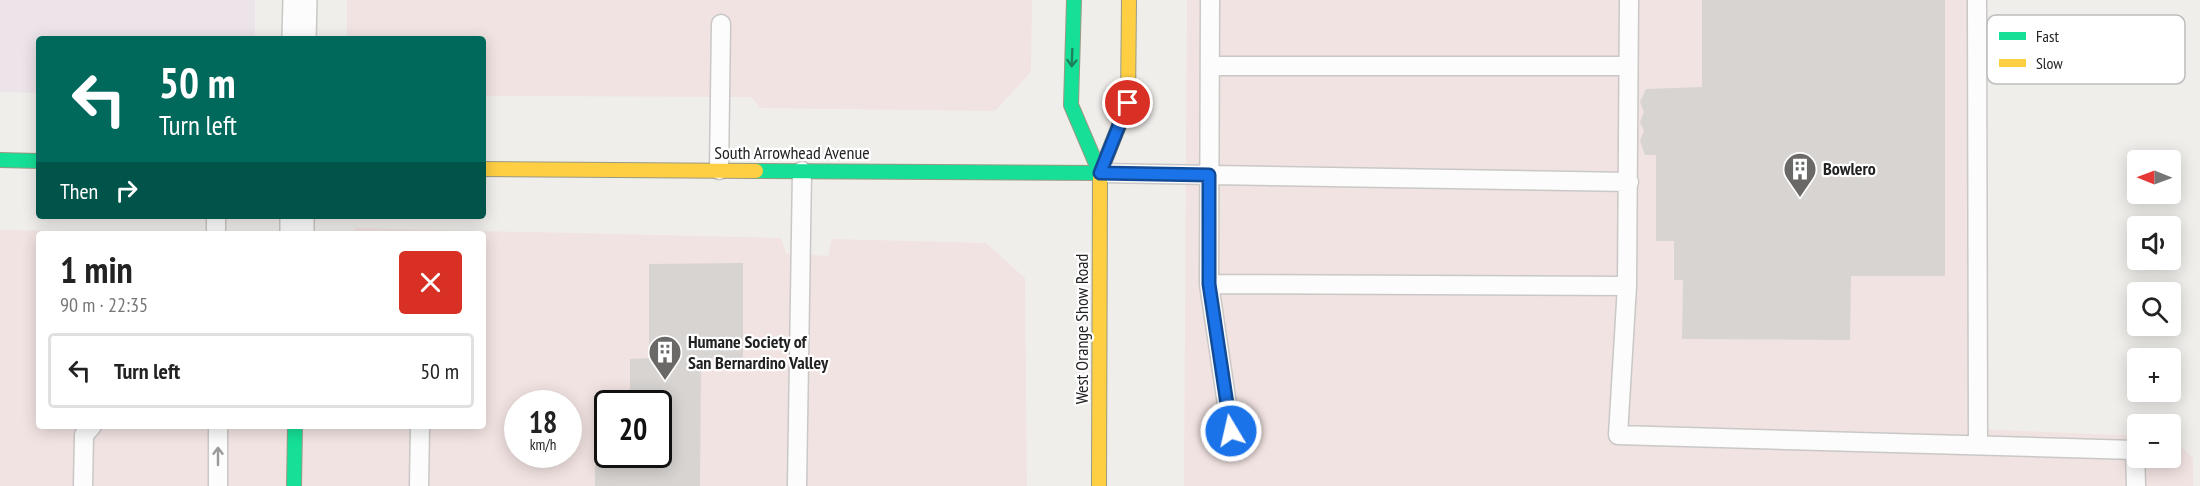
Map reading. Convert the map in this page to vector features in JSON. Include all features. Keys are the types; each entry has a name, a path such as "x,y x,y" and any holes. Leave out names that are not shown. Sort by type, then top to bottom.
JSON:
{"street":[{"path":"299,36 300,0"},
{"name":"West Orange Show Road","path":"1074,0 1071,105 1100,173"},
{"name":"West Orange Show Road","path":"1100,486 1100,173 1128,103 1129,0"},
{"path":"0,159 36,160"},
{"name":"South Arrowhead Avenue","path":"486,169 1100,173"},
{"path":"294,429 294,486"}],"lane":[{"path":"1210,0 1212,66 1209,284 1231,431"},
{"path":"1629,0 1627,286 1618,435 2135,450 2136,486"},
{"path":"1977,0 1978,445"},
{"path":"719,170 721,24"},
{"path":"1212,66 1628,66"},
{"path":"797,486 802,171"},
{"path":"1100,173 1629,182"},
{"path":"1209,284 1627,286"},
{"path":"83,486 84,435 89,429"},
{"path":"218,429 218,486"},
{"path":"419,486 420,429"}],"shaded area":[{"path":"0,0 255,0 255,36 36,36 36,93 0,92"},
{"path":"347,0 1032,0 1031,72 995,111 760,108 751,97 486,96 486,36 347,36"},
{"path":"1187,0 1980,0 1980,429 2127,436 2127,468 2181,468 2181,447 2193,458 2193,486 1184,486"},
{"path":"355,228 483,231 353,231"},
{"path":"0,230 57,231 36,231 36,429 486,429 486,231 781,238 786,253 828,256 832,239 986,243 1025,278 1027,486 0,486"}],"building":[{"name":"Bowlero","path":"1702,0 1945,0 1945,276 1851,276 1850,340 1682,339 1683,280 1674,280 1674,241 1656,241 1656,155 1645,155 1640,141 1644,131 1640,122 1644,112 1640,102 1646,89 1702,87"},
{"name":"Humane Society of San Bernardino Valley","path":"743,263 743,359 701,358 700,486 595,486 595,468 672,468 672,390 630,390 630,359 649,358 649,264"}],"traffic: fast":[{"path":"1074,0 1071,105 1100,173"},
{"path":"0,160 36,161"},
{"path":"756,171 1100,173"},
{"path":"294,486 295,429"}],"traffic: slow":[{"path":"1099,486 1100,173 1128,103 1129,0"},
{"path":"486,169 756,171"}],"place":[{"name":"Bowlero","path":"1800,198"},
{"name":"Humane Society of San Bernardino Valley","path":"665,381"}],"route":[{"path":"1128,103 1100,173 1209,175 1209,284 1231,431"}]}
